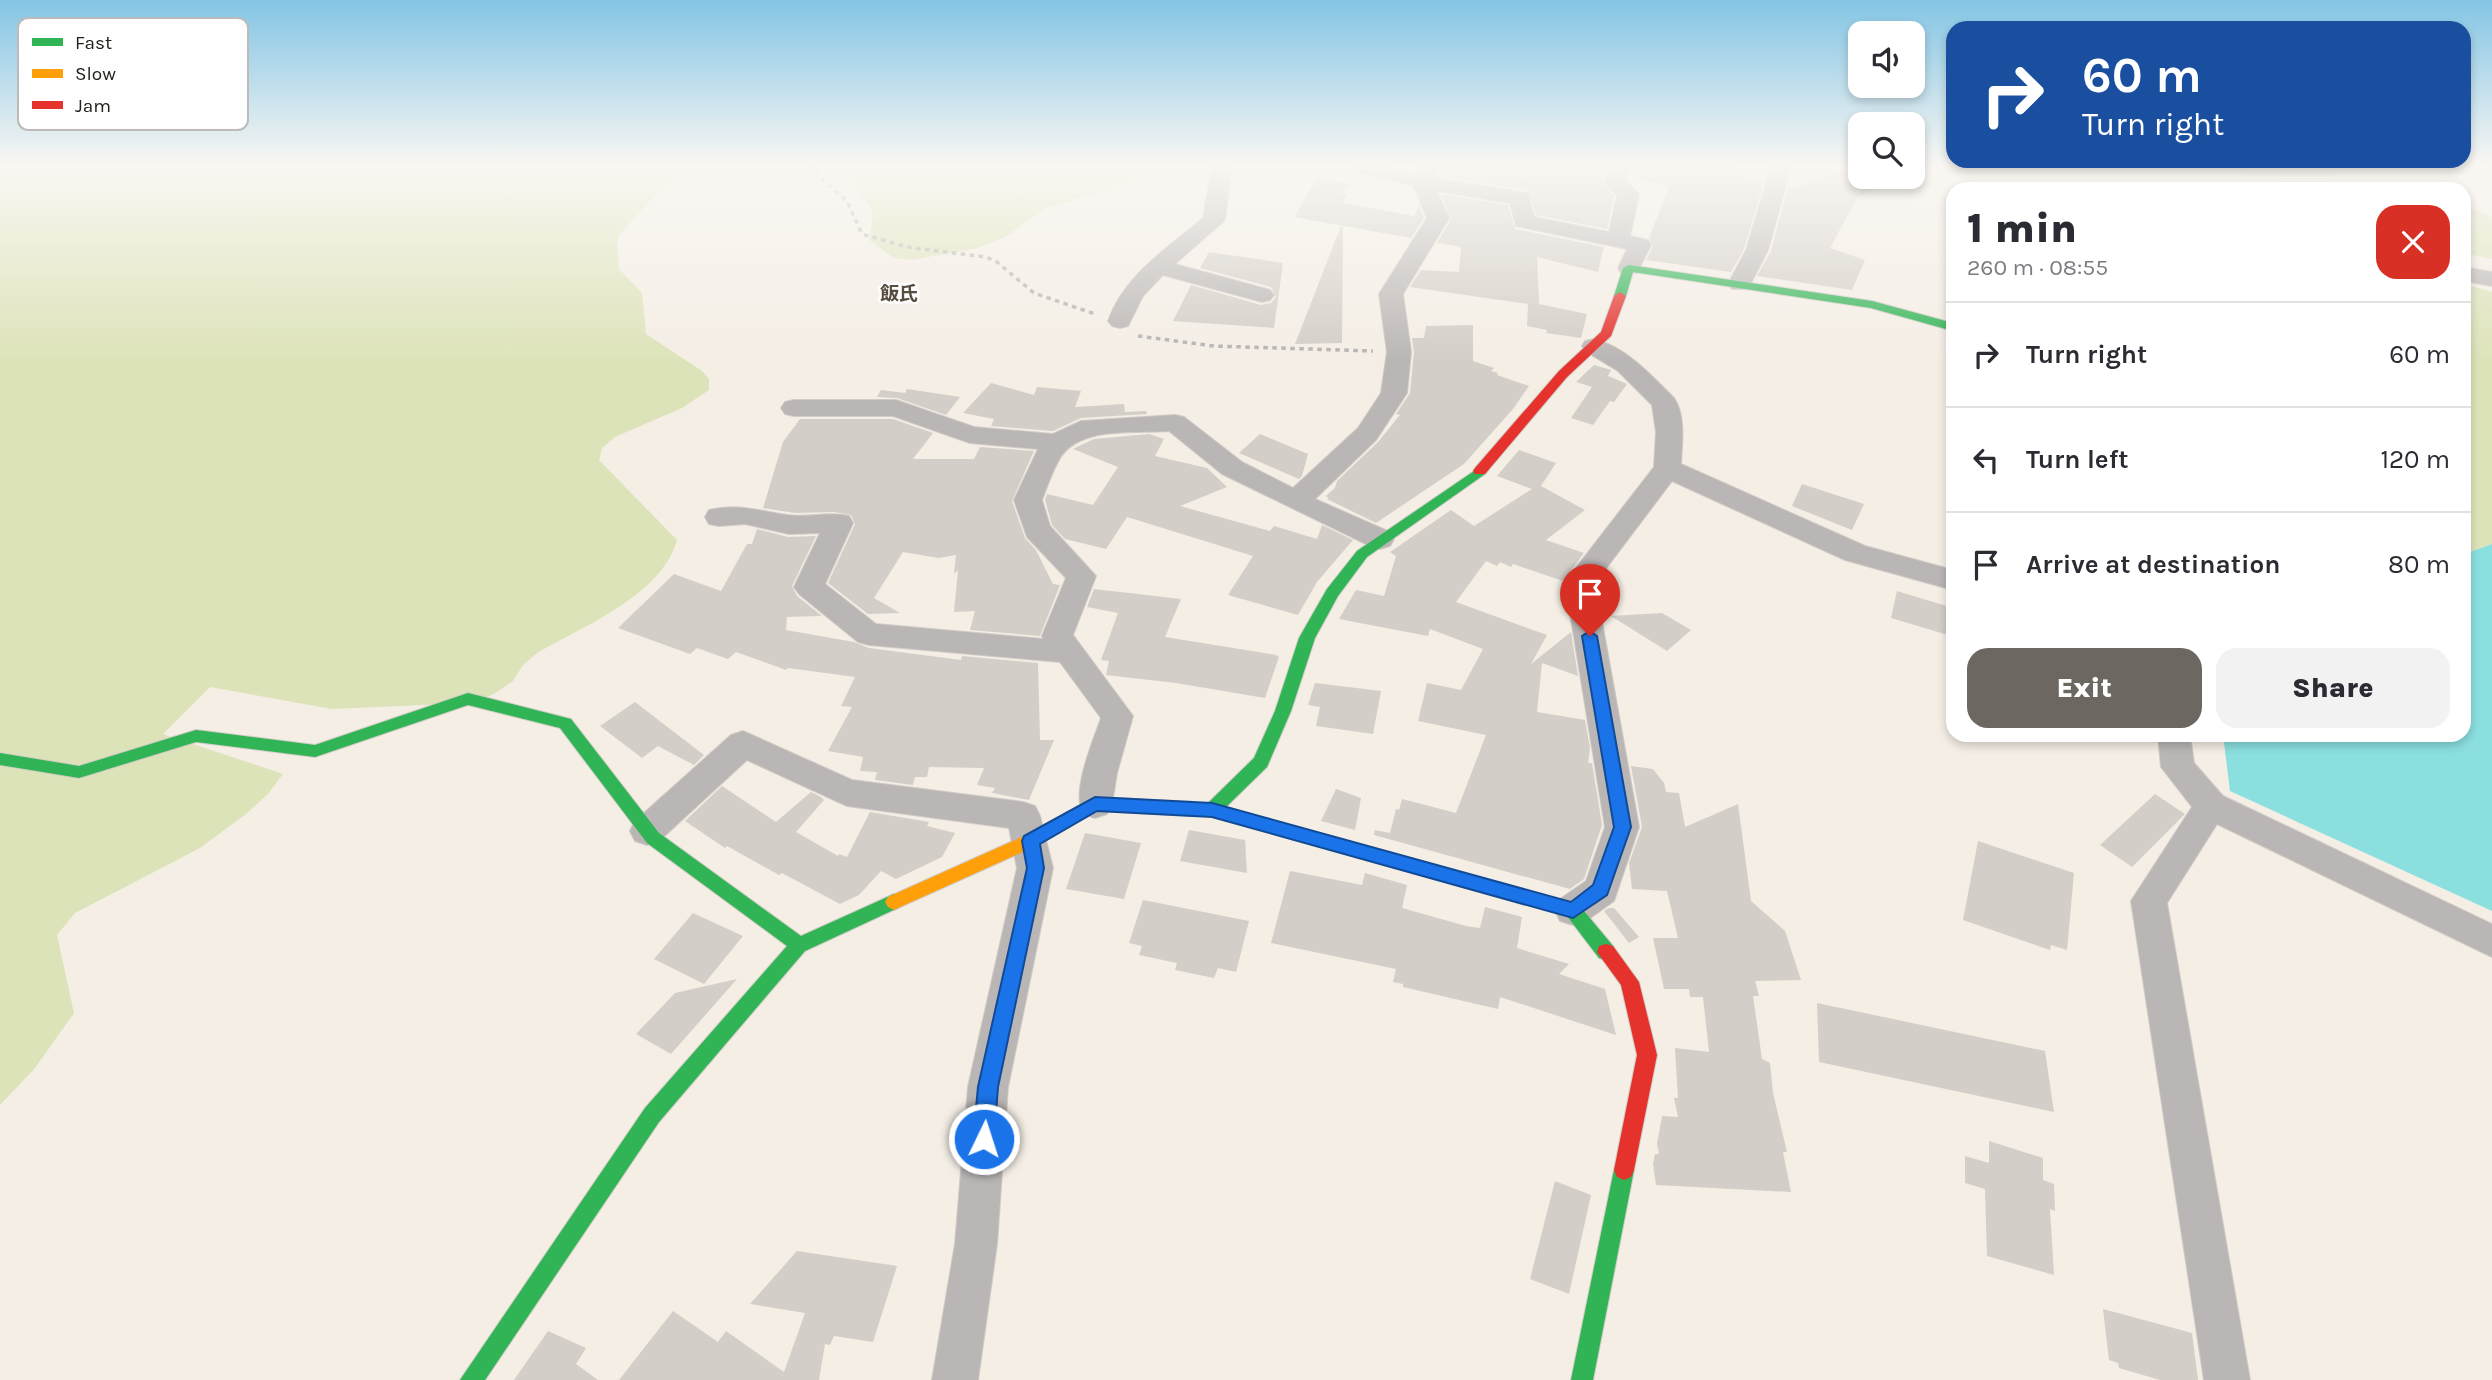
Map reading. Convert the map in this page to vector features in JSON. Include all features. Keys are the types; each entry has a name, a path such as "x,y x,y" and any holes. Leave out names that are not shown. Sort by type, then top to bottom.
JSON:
{"street":[{"path":"1120,321 1122,307 1160,267 1201,231"},
{"path":"1296,501 1367,434 1394,393 1399,352 1391,294 1430,231"},
{"path":"1212,810 1261,762 1283,711 1307,638 1332,593 1362,555 1380,539 1478,473 1563,374 1607,333 1629,268 1640,245 1571,231"},
{"path":"1618,242 1620,231"},
{"path":"1740,284 1757,250 1762,231"},
{"path":"1160,267 1262,295"},
{"path":"1629,268 1872,306 1946,325"},
{"path":"2471,275 2492,279"},
{"path":"1573,910 1601,890 1622,827 1580,582 1667,468 1669,432 1665,403 1627,366 1594,346"},
{"path":"794,408 896,408 970,435 1058,443"},
{"path":"1095,804 1100,773 1117,716 1057,636 1081,576 1037,530 1028,500 1047,456 1058,443 1081,429 1175,423 1232,468 1380,539"},
{"path":"1667,468 1855,553 1946,578"},
{"path":"719,517 746,515 789,525 839,523 810,587 869,634 1069,652"},
{"path":"0,759 79,772 196,736 315,751 468,699 565,723 653,838 799,945"},
{"path":"2175,742 2178,766 2211,806 2492,941"},
{"path":"648,831 743,744 847,793 1023,816 1035,868 988,1087 976,1244 955,1380"},
{"path":"471,1380 652,1115 799,945 1030,841 1095,804 1212,810 1573,910 1630,982 1647,1055 1582,1380"},
{"path":"2211,806 2149,901 2227,1380"}],"path":[{"path":"861,231 894,246 986,257 997,262 1034,293 1120,321 1133,335 1214,346 1399,352"}],"green space":[{"path":"0,231 622,231 617,243 619,269 642,293 646,334 702,371 709,379 709,390 682,408 615,437 602,448 599,460 677,540 669,560 639,593 598,620 537,653 523,665 513,681 494,694 470,703 332,709 210,687 163,734 283,774 268,794 246,814 200,848 75,913 57,935 74,1013 35,1068 0,1105"},
{"path":"870,231 1013,231 978,248 911,260 894,258 869,240"},
{"path":"2471,231 2492,231 2492,259 2471,254"},
{"path":"2471,286 2492,292 2492,544 2471,552"}],"water":[{"path":"2492,544 2492,911 2230,791 2224,742 2471,742 2471,552"}],"building":[{"path":"1339,231 1343,231 1342,343 1295,344"},
{"path":"1374,231 1415,231 1411,238"},
{"path":"1444,231 1527,231 1604,247 1598,272 1537,257 1539,304 1587,314 1581,338 1546,333 1547,330 1527,326 1528,304 1410,287 1421,270 1459,272 1461,247 1437,243"},
{"path":"1652,231 1749,231 1744,249 1731,272 1646,260 1653,246 1649,238"},
{"path":"1776,231 1839,231 1830,248 1865,260 1852,290 1757,276 1771,251"},
{"path":"1209,252 1283,263 1274,328 1173,321 1191,285 1261,305 1271,303 1276,297 1271,287 1200,268"},
{"path":"1473,325 1473,361 1494,368 1491,371 1498,373 1497,375 1529,386 1513,409 1464,464 1376,523 1327,499 1329,498 1326,496 1335,488 1337,481 1378,442 1400,415 1396,414 1410,393 1414,352 1412,338 1424,338 1426,326"},
{"path":"1594,365 1611,370 1608,376 1627,384 1614,402 1610,401 1593,425 1571,418 1592,387 1576,382"},
{"path":"991,383 1034,395 1037,387 1081,391 1075,407 1124,404 1125,412 1146,411 1147,414 1081,418 1053,431 991,426 994,419 963,413"},
{"path":"907,389 960,397 946,415 897,398 877,397 881,390 905,393"},
{"path":"800,419 893,419 933,433 913,459 974,459 980,447 1034,451 1012,501 1025,538 1036,550 1053,584 1060,585 1040,636 970,630 975,611 954,612 958,570 954,574 956,555 939,558 903,552 874,598 900,613 868,614 828,583 855,524 851,515 834,512 795,513 763,508 783,442"},
{"path":"1149,434 1164,439 1155,456 1207,468 1227,487 1180,506 1270,531 1274,526 1317,539 1322,525 1353,540 1317,582 1298,615 1228,595 1253,556 1127,517 1106,549 1065,539 1052,525 1045,500 1047,494 1093,505 1118,467 1073,449 1094,439"},
{"path":"1260,434 1308,454 1299,479 1239,453"},
{"path":"1519,450 1556,463 1541,486 1585,510 1546,540 1584,553 1563,581 1513,564 1511,567 1500,562 1497,566 1486,561 1456,602 1547,635 1531,664 1571,632 1578,676 1542,663 1537,712 1585,720 1590,748 1588,763 1592,763 1602,825 1584,879 1570,889 1374,835 1375,830 1390,833 1396,809 1399,810 1402,799 1456,813 1486,735 1418,721 1427,683 1461,690 1483,649 1430,629 1428,636 1339,619 1356,590 1384,596 1396,556 1390,552 1451,510 1474,526 1532,489 1497,476"},
{"path":"1802,484 1864,504 1852,530 1792,506"},
{"path":"757,529 788,537 816,536 792,586 797,596 822,616 787,617 786,630 854,642 869,648 961,660 962,656 1038,663 1040,740 1054,740 1029,800 992,793 995,788 977,785 984,768 929,767 927,777 915,777 913,785 875,780 877,772 860,771 863,757 828,751 852,707 841,706 855,677 788,668 786,670 736,652 728,659 697,648 690,654 618,628 674,574 721,591 747,544 752,544"},
{"path":"1094,589 1181,599 1165,637 1276,655 1279,657 1265,698 1176,683 1106,675 1109,661 1101,660 1118,613 1087,607"},
{"path":"1897,591 1946,606 1946,634 1891,618"},
{"path":"1662,613 1691,630 1667,651 1611,616"},
{"path":"1315,683 1381,691 1373,734 1316,726 1320,707 1308,705"},
{"path":"635,702 704,755 694,765 658,746 642,758 600,726"},
{"path":"1631,766 1653,769 1664,783 1666,792 1679,793 1685,827 1738,804 1751,901 1785,931 1801,980 1755,981 1759,996 1753,996 1762,1059 1770,1063 1773,1093 1787,1152 1783,1152 1791,1192 1656,1185 1653,1164 1655,1154 1659,1154 1657,1144 1662,1116 1678,1117 1674,1098 1678,1098 1675,1048 1709,1052 1703,997 1690,997 1689,989 1664,989 1653,938 1678,938 1667,891 1632,889 1629,863 1642,827"},
{"path":"722,786 776,822 811,792 821,797 824,800 796,832 838,856 847,857 870,812 929,822 927,826 955,833 942,857 896,879 881,871 859,895 840,904 727,846 725,848 685,821"},
{"path":"1336,789 1361,798 1355,830 1321,821"},
{"path":"2155,794 2185,814 2132,867 2100,845"},
{"path":"1189,830 1245,840 1247,873 1180,861"},
{"path":"1085,833 1141,843 1124,899 1066,889"},
{"path":"1978,841 2074,873 2067,950 2051,945 2050,950 1963,920"},
{"path":"1290,871 1362,885 1365,873 1407,885 1402,908 1466,926 1480,928 1485,907 1522,917 1517,948 1569,964 1559,974 1605,989 1616,1035 1500,997 1498,1009 1403,987 1403,984 1393,982 1396,969 1271,943"},
{"path":"1143,900 1249,921 1236,972 1218,968 1214,978 1175,970 1177,963 1139,955 1142,946 1129,943"},
{"path":"1614,908 1639,937 1629,943 1604,911"},
{"path":"693,913 743,936 704,984 654,959"},
{"path":"737,979 671,1054 636,1034 675,993"},
{"path":"1817,1003 2045,1051 2054,1112 1819,1062"},
{"path":"1989,1141 2043,1158 2043,1180 2054,1184 2055,1211 2050,1209 2054,1275 1987,1256 1985,1189 1965,1183 1965,1156 1989,1163"},
{"path":"1555,1181 1591,1195 1569,1294 1530,1279"},
{"path":"797,1251 897,1266 873,1342 834,1336 830,1345 825,1344 819,1380 619,1380 673,1311 718,1342 726,1331 784,1372 805,1313 750,1304"},
{"path":"2103,1309 2192,1333 2198,1380 2160,1380 2119,1368 2118,1363 2109,1360"},
{"path":"548,1331 586,1348 576,1364 598,1380 514,1380"}],"traffic: fast":[{"path":"1620,296 1629,268 1872,305 1946,325"},
{"path":"1212,810 1261,762 1283,711 1307,638 1332,593 1362,554 1480,471"},
{"path":"0,759 79,772 196,736 315,751 468,699 565,723 653,838 799,945"},
{"path":"1194,809 1212,810 1573,910 1606,952"},
{"path":"471,1380 652,1115 799,945 894,902"},
{"path":"1582,1380 1624,1170"}],"traffic: slow":[{"path":"894,902 1030,841 1095,804 1194,809"}],"traffic: jam":[{"path":"1480,471 1563,374 1607,333 1620,296"},
{"path":"1606,952 1630,982 1647,1055 1624,1170"}],"district":[{"name":"飯氏","path":"899,294"}],"route":[{"path":"984,1139 988,1087 1035,868 1030,841 1095,804 1212,810 1573,910 1601,890 1622,827 1590,636"}]}
